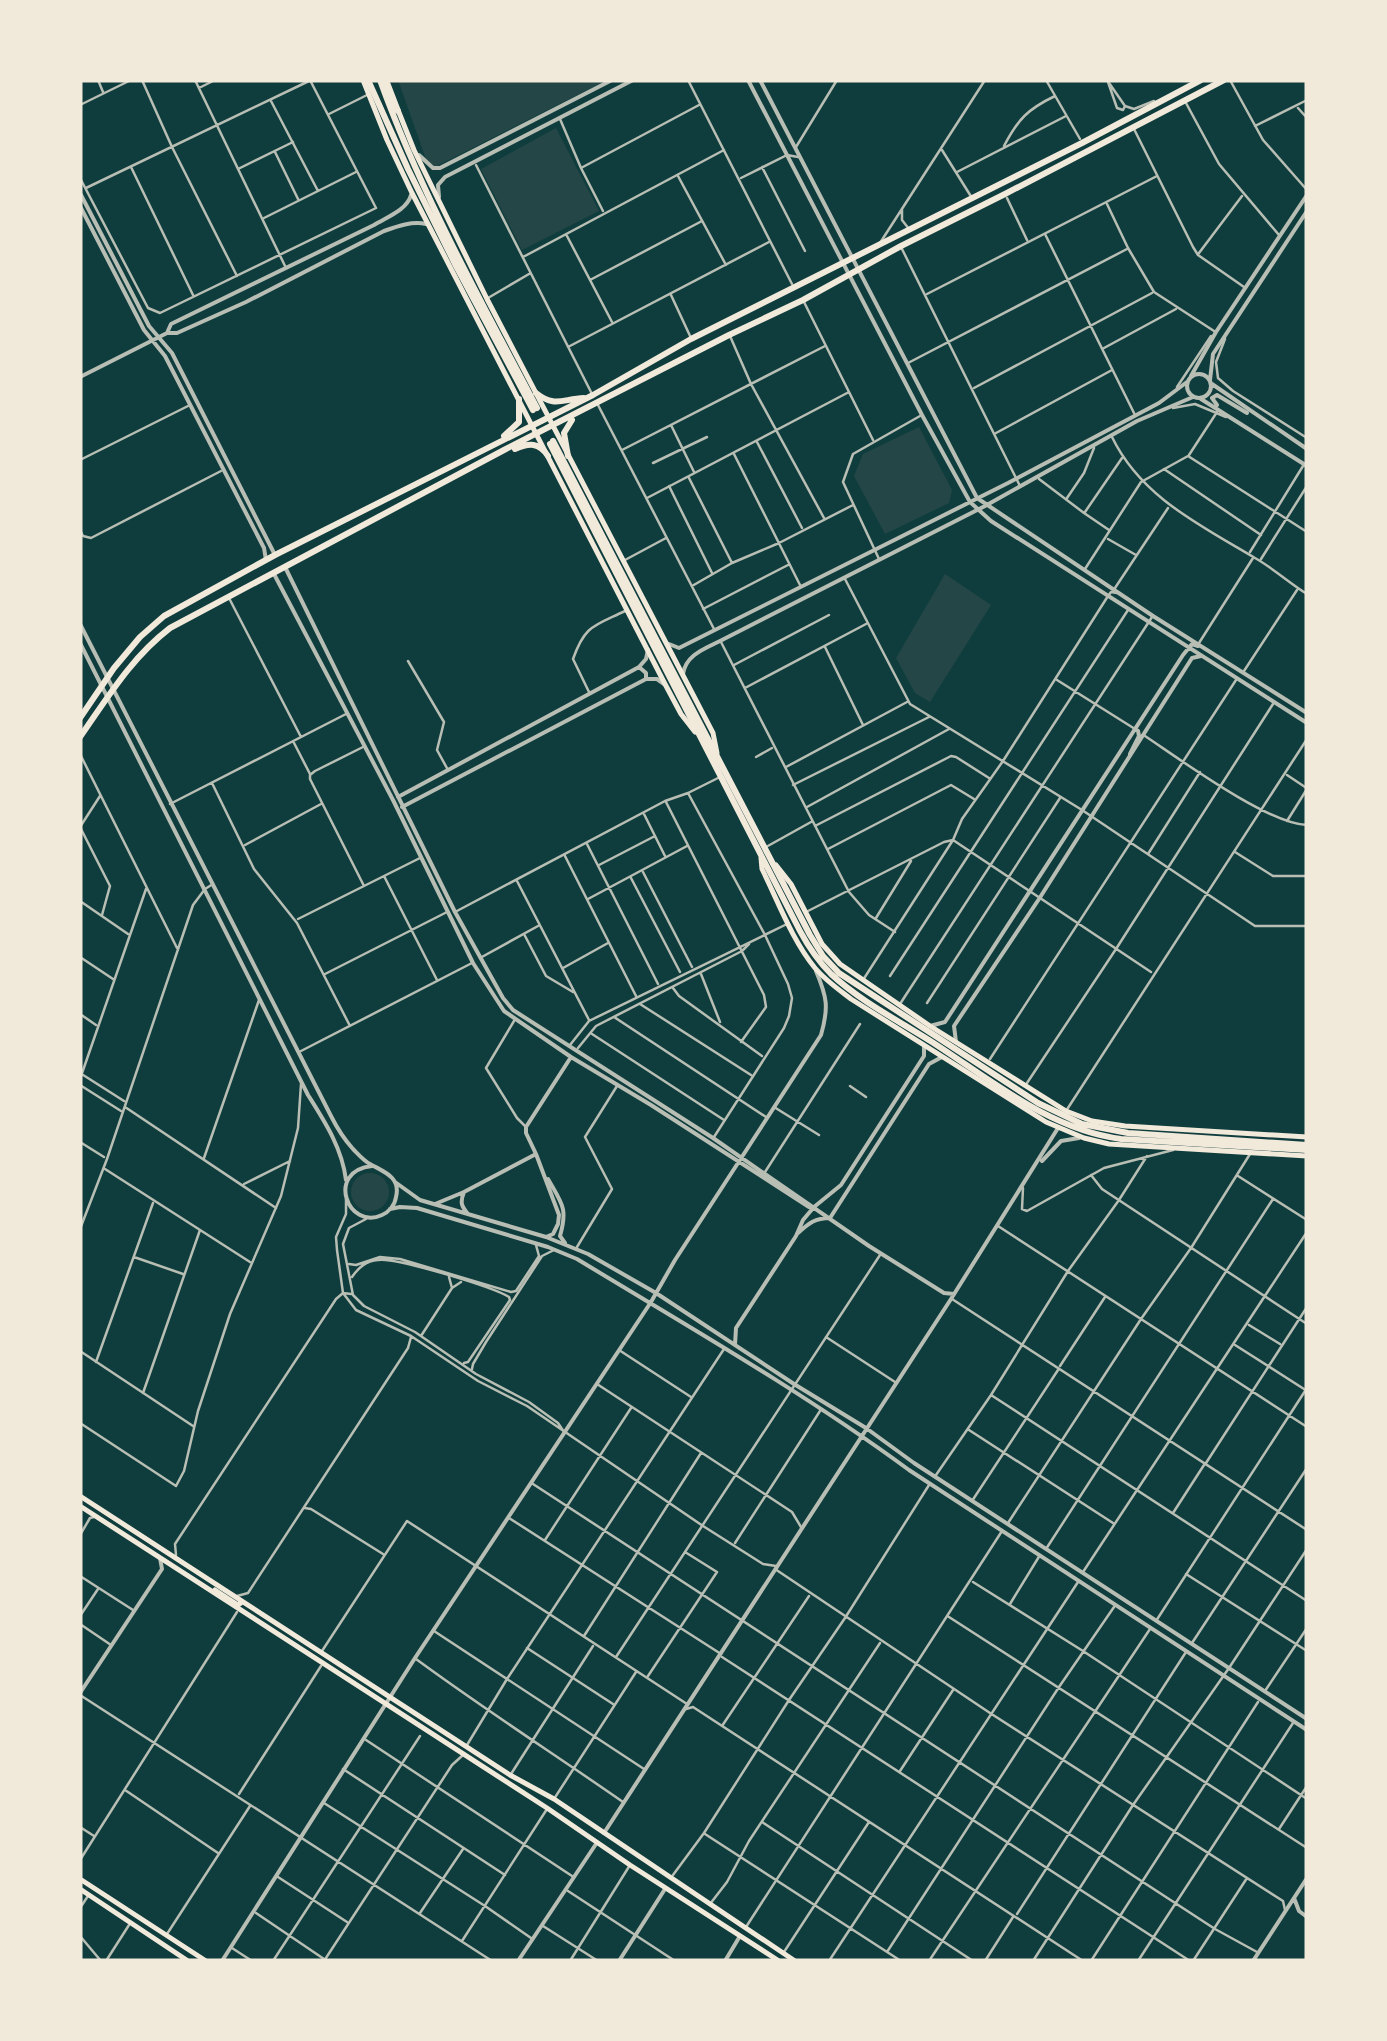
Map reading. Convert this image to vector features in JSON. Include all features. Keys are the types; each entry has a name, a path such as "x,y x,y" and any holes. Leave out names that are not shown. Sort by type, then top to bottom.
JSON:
{"highway":[{"path":"365,80 368,94 396,144"},
{"path":"365,80 455,264 535,409 392,114 385,80"},
{"path":"385,80 398,111"},
{"path":"80,737 148,645 170,628 552,426 691,340 1200,80"},
{"path":"80,718 140,637 164,616 499,440 591,401 803,300 1227,80"},
{"path":"536,392 556,403 568,399 591,401"},
{"path":"499,440 519,422 519,399"},
{"path":"568,456 566,428 591,401"},
{"path":"762,849 718,756 551,442 722,777 810,936 823,956 850,982 916,1028 1068,1119 1172,1142 1307,1147"},
{"path":"504,450 533,444 548,456"}],"main road":[{"path":"368,94 412,192 665,684 681,714 707,748"},
{"path":"398,111 487,298 712,733 718,756"},
{"path":"502,368 512,375 518,374 519,360"},
{"path":"566,491 570,475 582,483"},
{"path":"762,849 790,884 831,954 862,982 1066,1111 1092,1121 1125,1126 1307,1147"},
{"path":"762,849 762,869 815,968 838,989 942,1058 1058,1128 1110,1144 1172,1142 1250,1152 1307,1147"},
{"path":"1058,1128 1066,1111"},
{"path":"80,1496 321,1652 630,1865 778,1961"},
{"path":"80,1506 322,1664 388,1700"},
{"path":"194,1580 238,1604 240,1600"},
{"path":"465,1751 554,1799 795,1961"},
{"path":"597,1842 604,1833"},
{"path":"80,1879 206,1961"},
{"path":"80,1890 188,1961"}],"street":[{"path":"98,80 104,93"},
{"path":"80,105 131,80"},
{"path":"142,80 237,276"},
{"path":"195,80 286,268"},
{"path":"199,88 215,80"},
{"path":"310,80 376,208 160,313 148,308 83,191 310,80"},
{"path":"450,174 438,171 612,80"},
{"path":"440,202 438,185 450,174 633,80"},
{"path":"688,80 794,290"},
{"path":"748,80 922,416 976,509 1305,722"},
{"path":"760,80 977,498 1153,616 1307,712"},
{"path":"877,247 984,80"},
{"path":"1046,80 1082,143"},
{"path":"1193,398 1188,393 1189,379 1307,193 1254,126 1227,80"},
{"path":"795,148 834,81"},
{"path":"1108,81 1117,108 1123,110 1124,106 1134,109 1165,99"},
{"path":"329,114 368,94"},
{"path":"1002,148 1031,108 1055,96"},
{"path":"270,99 318,191"},
{"path":"1254,126 1307,100"},
{"path":"1184,101 1219,164 1280,236"},
{"path":"581,168 700,104"},
{"path":"1296,105 1307,118"},
{"path":"956,172 1066,116"},
{"path":"559,118 604,213"},
{"path":"1134,128 1198,254 1244,288"},
{"path":"238,169 294,141"},
{"path":"941,148 972,198"},
{"path":"414,150 432,168 446,166"},
{"path":"522,258 724,150"},
{"path":"274,151 298,200"},
{"path":"740,179 786,156 799,157"},
{"path":"474,160 591,401 715,630"},
{"path":"130,166 194,297"},
{"path":"762,168 806,251"},
{"path":"262,219 357,171"},
{"path":"677,174 726,265"},
{"path":"926,295 1156,176"},
{"path":"80,178 155,339 264,548 266,560"},
{"path":"167,333 171,324 374,225 402,208 410,201 412,192"},
{"path":"1005,194 1028,242"},
{"path":"1198,254 1244,194"},
{"path":"1106,202 1154,292 1216,332"},
{"path":"80,206 144,330 172,353 276,555"},
{"path":"1201,399 1207,396 1211,382 1213,354 1307,211"},
{"path":"900,215 911,230"},
{"path":"590,280 702,220"},
{"path":"80,377 167,333 178,333 246,302 384,231 417,222 426,223 432,231"},
{"path":"1045,234 1136,418"},
{"path":"566,235 613,324"},
{"path":"568,347 770,242"},
{"path":"901,246 1020,486"},
{"path":"906,364 1128,248"},
{"path":"487,298 530,274"},
{"path":"972,389 1154,292"},
{"path":"670,294 691,340"},
{"path":"803,300 873,442"},
{"path":"1102,349 1178,308"},
{"path":"1228,397 1218,378 1216,362 1230,329"},
{"path":"1174,393 1206,341 1216,332"},
{"path":"729,335 751,384 824,518"},
{"path":"621,451 825,346"},
{"path":"995,434 1112,370"},
{"path":"683,675 686,662 695,654 985,506 1112,436 1198,374 1205,375 1228,397 1307,449"},
{"path":"1218,378 1307,438"},
{"path":"646,498 849,392"},
{"path":"1240,424 1212,398 1217,395 1261,419 1280,420"},
{"path":"667,643 676,648 690,643 1136,418 1193,398 1201,399 1306,465 1249,554"},
{"path":"1166,409 1195,404 1240,424"},
{"path":"80,460 189,406"},
{"path":"1085,570 1141,482 1188,456 1217,412"},
{"path":"879,559 842,482 853,454 922,416"},
{"path":"671,425 694,473"},
{"path":"1112,436 1122,458 1141,482 1169,506 1260,560 1307,594"},
{"path":"653,464 707,437"},
{"path":"756,441 803,530"},
{"path":"1066,499 1084,473 1095,445"},
{"path":"733,453 802,588"},
{"path":"1188,456 1307,532"},
{"path":"1084,514 1122,458"},
{"path":"1164,469 1261,534"},
{"path":"80,530 91,538 222,470"},
{"path":"688,476 732,563"},
{"path":"1037,477 1111,530"},
{"path":"669,486 713,574"},
{"path":"1260,560 1307,486"},
{"path":"691,587 853,504"},
{"path":"1114,589 1169,506"},
{"path":"623,560 666,538"},
{"path":"1106,538 1137,556"},
{"path":"1199,643 1254,557"},
{"path":"703,609 790,564"},
{"path":"285,568 422,857 502,998 514,1010 1307,1530"},
{"path":"274,574 364,746 404,806 474,962 504,1011 806,1206 814,1207"},
{"path":"844,577 908,701 1082,810 1255,926 1307,926"},
{"path":"1243,672 1298,588"},
{"path":"862,982 953,840 962,819 1108,596 1111,592 1121,594"},
{"path":"228,597 301,738"},
{"path":"590,694 573,658 581,636 627,610"},
{"path":"890,976 1128,610"},
{"path":"733,666 829,615"},
{"path":"899,1005 1153,616"},
{"path":"743,689 867,623"},
{"path":"80,624 298,1052 341,1134 353,1149 372,1166 387,1171 410,1195 576,1248 656,1293 930,1484 1307,1730"},
{"path":"720,640 849,892 869,916 895,932"},
{"path":"80,643 341,1157 346,1184 345,1218 336,1237 343,1293 356,1310 420,1336 476,1374 529,1402 558,1422 564,1434"},
{"path":"690,643 686,648 695,654"},
{"path":"930,1026 945,1022 1188,647 1192,644 1208,648"},
{"path":"824,646 863,725"},
{"path":"396,798 639,667 648,650"},
{"path":"956,1042 954,1026 1194,656 1204,656"},
{"path":"408,661 444,722 437,750 448,770"},
{"path":"1179,661 1188,666"},
{"path":"639,667 644,669 646,678"},
{"path":"398,809 646,678 665,684"},
{"path":"988,1063 1236,678"},
{"path":"1056,679 1135,729 1138,736 1128,759"},
{"path":"784,768 908,701"},
{"path":"1024,1086 1274,702"},
{"path":"170,804 347,714"},
{"path":"793,785 930,716"},
{"path":"805,808 951,729"},
{"path":"1144,736 1261,810 1286,822 1307,825"},
{"path":"1066,1111 1307,740"},
{"path":"293,741 364,886"},
{"path":"310,775 364,746"},
{"path":"756,757 774,748"},
{"path":"80,754 178,949"},
{"path":"762,849 951,756 990,778"},
{"path":"1148,856 1200,772"},
{"path":"1285,774 1307,789 1286,822"},
{"path":"323,976 665,801 722,777"},
{"path":"212,783 260,879 295,920 350,1026"},
{"path":"827,850 951,784 976,800"},
{"path":"688,793 766,935 792,998 789,1016 713,1138"},
{"path":"100,794 80,827 110,886 102,916"},
{"path":"927,1003 1061,797"},
{"path":"665,801 764,995 766,1007 741,1042"},
{"path":"243,846 322,804"},
{"path":"644,812 666,857"},
{"path":"597,866 655,836"},
{"path":"805,913 953,840 1154,973"},
{"path":"586,843 659,985"},
{"path":"586,900 689,845"},
{"path":"1233,851 1273,876 1307,876"},
{"path":"564,855 636,996"},
{"path":"295,920 422,857"},
{"path":"876,919 913,858"},
{"path":"642,870 693,968"},
{"path":"384,876 438,981"},
{"path":"630,876 682,974"},
{"path":"516,879 590,1020"},
{"path":"80,1228 193,905 212,884"},
{"path":"81,1078 147,888"},
{"path":"80,900 130,935"},
{"path":"569,1047 590,1020 789,923"},
{"path":"480,958 540,925"},
{"path":"524,934 546,976 575,993"},
{"path":"562,969 608,943"},
{"path":"576,1052 596,1026 742,951 750,943"},
{"path":"80,957 114,980"},
{"path":"298,1052 474,962"},
{"path":"222,1961 821,1035 827,1012 826,996 815,968"},
{"path":"700,973 721,1026"},
{"path":"672,986 679,996 764,1057"},
{"path":"204,1159 260,998"},
{"path":"640,1004 752,1076"},
{"path":"80,1014 97,1026"},
{"path":"614,1018 767,1118"},
{"path":"515,1020 486,1068 526,1127"},
{"path":"764,1174 860,1024"},
{"path":"589,1033 725,1120"},
{"path":"735,1345 736,1328 803,1220 841,1185 924,1056 924,1046"},
{"path":"546,1237 553,1234 558,1215 526,1127 571,1057"},
{"path":"830,1218 929,1064 942,1058"},
{"path":"81,1078 124,1106"},
{"path":"81,1078 276,1208"},
{"path":"80,1423 176,1486 184,1471 230,1314 276,1208 291,1160 301,1109 301,1081"},
{"path":"576,1248 612,1190 585,1137 617,1086"},
{"path":"850,1086 866,1096"},
{"path":"774,1106 818,1135"},
{"path":"604,1833 1058,1128"},
{"path":"1035,1168 1061,1141 1084,1138"},
{"path":"80,1142 106,1159"},
{"path":"1023,1186 1022,1210 1027,1210 1091,1175 1147,1156 1170,1153 1172,1142"},
{"path":"1008,1524 1238,1176 1250,1152"},
{"path":"434,1204 536,1154"},
{"path":"935,1477 1147,1156"},
{"path":"243,1185 291,1160"},
{"path":"540,1165 563,1206 565,1220 560,1236 565,1244"},
{"path":"346,1184 358,1170 372,1166"},
{"path":"103,1168 251,1262"},
{"path":"1091,1175 1102,1189 1307,1324"},
{"path":"1238,1176 1307,1220"},
{"path":"390,1210 396,1198 395,1182"},
{"path":"464,1192 462,1207 468,1214"},
{"path":"1046,1549 1273,1198"},
{"path":"346,1199 355,1212 371,1218"},
{"path":"96,1362 154,1200"},
{"path":"1285,1912 1283,1901 881,1642 776,1568 763,1564 703,1526 527,1406 478,1381 413,1334 364,1306 354,1294 343,1244 345,1234 354,1224 390,1210 416,1208 536,1243 577,1260 866,1428 1304,1717 1307,1708"},
{"path":"796,1236 809,1222 830,1218"},
{"path":"998,1226 1307,1427"},
{"path":"143,1393 200,1230"},
{"path":"1082,1573 1307,1232"},
{"path":"348,1264 380,1257 400,1259 512,1292 539,1256 536,1243"},
{"path":"476,1374 473,1364 486,1342 542,1256 555,1250"},
{"path":"616,1658 881,1254"},
{"path":"134,1256 185,1275"},
{"path":"351,1278 368,1262 385,1259 509,1297 468,1362 460,1363"},
{"path":"448,1276 452,1288"},
{"path":"420,1336 452,1288 464,1281"},
{"path":"343,1293 354,1294"},
{"path":"180,1561 174,1550 176,1544 343,1293"},
{"path":"972,1501 1106,1296"},
{"path":"1172,1514 1307,1307"},
{"path":"1248,1324 1281,1345"},
{"path":"232,1595 248,1593 408,1348 413,1334"},
{"path":"825,1336 896,1383"},
{"path":"1156,1620 1306,1389 1234,1344"},
{"path":"254,1912 325,1960 725,1348"},
{"path":"619,1350 692,1398"},
{"path":"80,1351 194,1427"},
{"path":"597,1384 796,1515 801,1528"},
{"path":"991,1396 1307,1601"},
{"path":"544,1541 632,1406"},
{"path":"734,1546 821,1410"},
{"path":"967,1430 1114,1524"},
{"path":"584,1637 702,1452"},
{"path":"1192,1644 1307,1468"},
{"path":"530,1482 1263,1960"},
{"path":"670,1879 704,1833 930,1484"},
{"path":"304,1508 312,1508 384,1555"},
{"path":"80,1534 90,1518 97,1517"},
{"path":"508,1517 1192,1961 1247,1878"},
{"path":"321,1652 407,1521 636,1670 686,1707 758,1749 1083,1961"},
{"path":"746,1929 1002,1532"},
{"path":"1033,1961 1133,1805 1307,1550"},
{"path":"648,1678 716,1572 686,1552"},
{"path":"1009,1605 1040,1556"},
{"path":"159,1558 162,1570 80,1694 492,1961"},
{"path":"1186,1574 1307,1651"},
{"path":"80,1576 135,1611"},
{"path":"972,1581 1307,1799"},
{"path":"829,1961 1078,1581"},
{"path":"80,1616 99,1588"},
{"path":"722,1726 810,1594"},
{"path":"887,1952 1115,1605"},
{"path":"80,1860 238,1610"},
{"path":"948,1616 1307,1848"},
{"path":"80,1624 112,1646"},
{"path":"930,1961 1151,1628"},
{"path":"1265,1692 1307,1628"},
{"path":"433,1630 646,1770"},
{"path":"710,1905 881,1642"},
{"path":"510,1775 594,1644"},
{"path":"527,1648 614,1705"},
{"path":"985,1961 1187,1651"},
{"path":"415,1658 624,1802"},
{"path":"238,1796 322,1664"},
{"path":"554,1799 636,1670"},
{"path":"899,1772 954,1689"},
{"path":"1090,1961 1260,1699"},
{"path":"1138,1961 1294,1721"},
{"path":"273,1961 420,1736"},
{"path":"363,1738 573,1877"},
{"path":"344,1769 504,1875"},
{"path":"1278,1830 1307,1786"},
{"path":"124,1790 219,1854"},
{"path":"323,1802 532,1940"},
{"path":"166,1935 251,1805"},
{"path":"461,1942 548,1808"},
{"path":"762,1822 973,1961"},
{"path":"784,1954 868,1822"},
{"path":"80,1827 95,1836"},
{"path":"704,1833 901,1961"},
{"path":"518,1961 597,1842"},
{"path":"418,1915 464,1848"},
{"path":"570,1961 630,1865"},
{"path":"276,1876 349,1923"},
{"path":"1256,1956 1307,1878"},
{"path":"619,1961 666,1888"},
{"path":"565,1889 676,1961"},
{"path":"80,1908 88,1895"},
{"path":"1294,1898 1298,1911 1307,1917"},
{"path":"80,1936 104,1961 131,1922"},
{"path":"542,1925 598,1961"},
{"path":"725,1961 740,1936"},
{"path":"231,1947 252,1961"}],"shaded area":[{"path":"398,80 607,80 435,167 427,162"},
{"path":"556,128 599,211 522,250 481,169"},
{"path":"919,427 952,490 949,503 885,534 854,476 863,454"},
{"path":"945,574 991,605 930,702 915,693 896,658"},
{"path":"370,1173 384,1178 389,1192 384,1206 370,1211 356,1206 351,1192 356,1178"}]}
